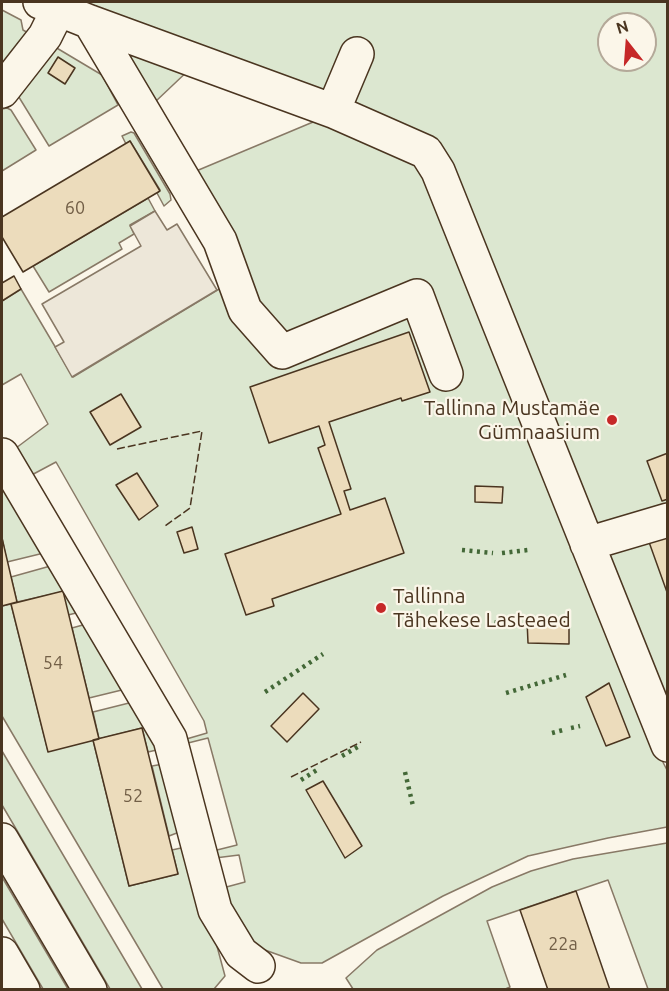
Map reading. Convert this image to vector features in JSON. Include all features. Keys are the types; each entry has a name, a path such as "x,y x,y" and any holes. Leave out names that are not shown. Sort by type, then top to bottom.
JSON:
{"street":[{"path":"2,91 45,36 49,6 333,111 426,152 438,171 668,745"},
{"path":"90,22 220,241 245,310 282,352 417,296 446,374"},
{"path":"333,111 357,54"},
{"path":"2,455 170,740 215,910 241,953 258,966"},
{"path":"587,544 668,520"},
{"path":"2,840 90,990"},
{"path":"2,954 23,990"}],"green space":[{"name":"Tallinna Mustamäe Gümnaasium","path":"62,2 667,2 667,719 452,179 356,106 354,94 332,86 319,96"},
{"path":"2,10 21,20 23,30 30,34 2,78"},
{"path":"116,39 192,67 155,102"},
{"path":"50,44 102,75 118,105 49,146 17,94"},
{"path":"2,109 11,110 36,150 2,171"},
{"name":"Tallinna Tähekese Lasteaed","path":"325,117 425,165 654,745 667,770 667,827 528,856 443,896 322,963 301,963 251,945 219,889 245,882 239,855 215,858 213,851 237,845 208,738 184,744 183,740 207,733 204,721 56,462 26,478 12,451 48,424 21,374 2,385 2,301 21,289 73,377 244,274 189,174"},
{"path":"134,133 170,194 171,200 164,206 157,193 160,190 130,141 126,144 122,136"},
{"path":"148,198 155,211 130,225 134,234 119,243 122,249 49,292 33,266"},
{"path":"9,489 48,552 7,562 2,538 2,491"},
{"path":"54,565 84,611 68,615 62,592 17,602 11,577"},
{"path":"11,604 48,751 93,740 129,886 178,874 172,850 190,846 225,976 214,989 163,989 2,716 2,606"},
{"path":"90,623 130,688 89,698 72,628"},
{"path":"137,701 165,748 148,752 142,728 99,739 93,712"},
{"path":"2,751 142,989 110,989 2,805"},
{"path":"169,763 187,829 169,836 152,766"},
{"path":"667,843 667,989 648,989 608,880 487,921 510,987 503,990 353,989 346,978 377,950 492,887 531,871 573,859"},
{"path":"2,877 68,989 43,989 2,919"}],"shaded area":[{"path":"155,211 167,230 177,224 217,290 72,377 55,347 64,342 42,304 141,246 130,226"}],"building":[{"path":"58,57 75,68 65,84 48,73"},
{"path":"130,141 160,191 23,272 2,237 2,217"},
{"path":"14,276 21,289 2,301 2,283"},
{"path":"409,332 430,392 402,401 401,398 329,422 351,489 344,491 350,510 385,498 404,553 272,599 274,606 246,615 225,554 341,514 318,448 325,445 319,426 269,443 250,387"},
{"path":"121,394 141,427 110,445 90,412"},
{"path":"668,453 668,499 662,501 647,461"},
{"path":"137,473 158,506 139,520 116,485"},
{"path":"475,486 503,487 502,503 475,502"},
{"path":"192,527 198,549 184,553 177,532"},
{"path":"668,535 668,595 649,542"},
{"path":"2,538 17,602 2,606"},
{"path":"63,591 99,739 48,752 11,604"},
{"path":"527,620 569,622 569,644 528,643"},
{"path":"609,683 630,737 606,746 586,697"},
{"path":"303,693 319,709 287,742 271,726"},
{"path":"142,728 178,874 129,886 93,740"},
{"path":"323,781 362,846 345,858 306,790"},
{"path":"576,891 610,990 548,990 520,910"}],"hedge":[{"path":"462,550 493,553"},
{"path":"502,553 528,550"},
{"path":"487,622 519,624"},
{"path":"265,692 323,654"},
{"path":"506,693 566,675"},
{"path":"571,728 580,726"},
{"path":"552,733 563,730"},
{"path":"342,756 361,745"},
{"path":"301,780 320,768"},
{"path":"405,772 413,806"}],"fence":[{"path":"117,449 202,431 190,508 165,526"},
{"path":"291,777 361,742"}],"place":[{"name":"Tallinna Mustamäe Gümnaasium","path":"612,420"},
{"name":"Tallinna Tähekese Lasteaed","path":"381,608"}]}
